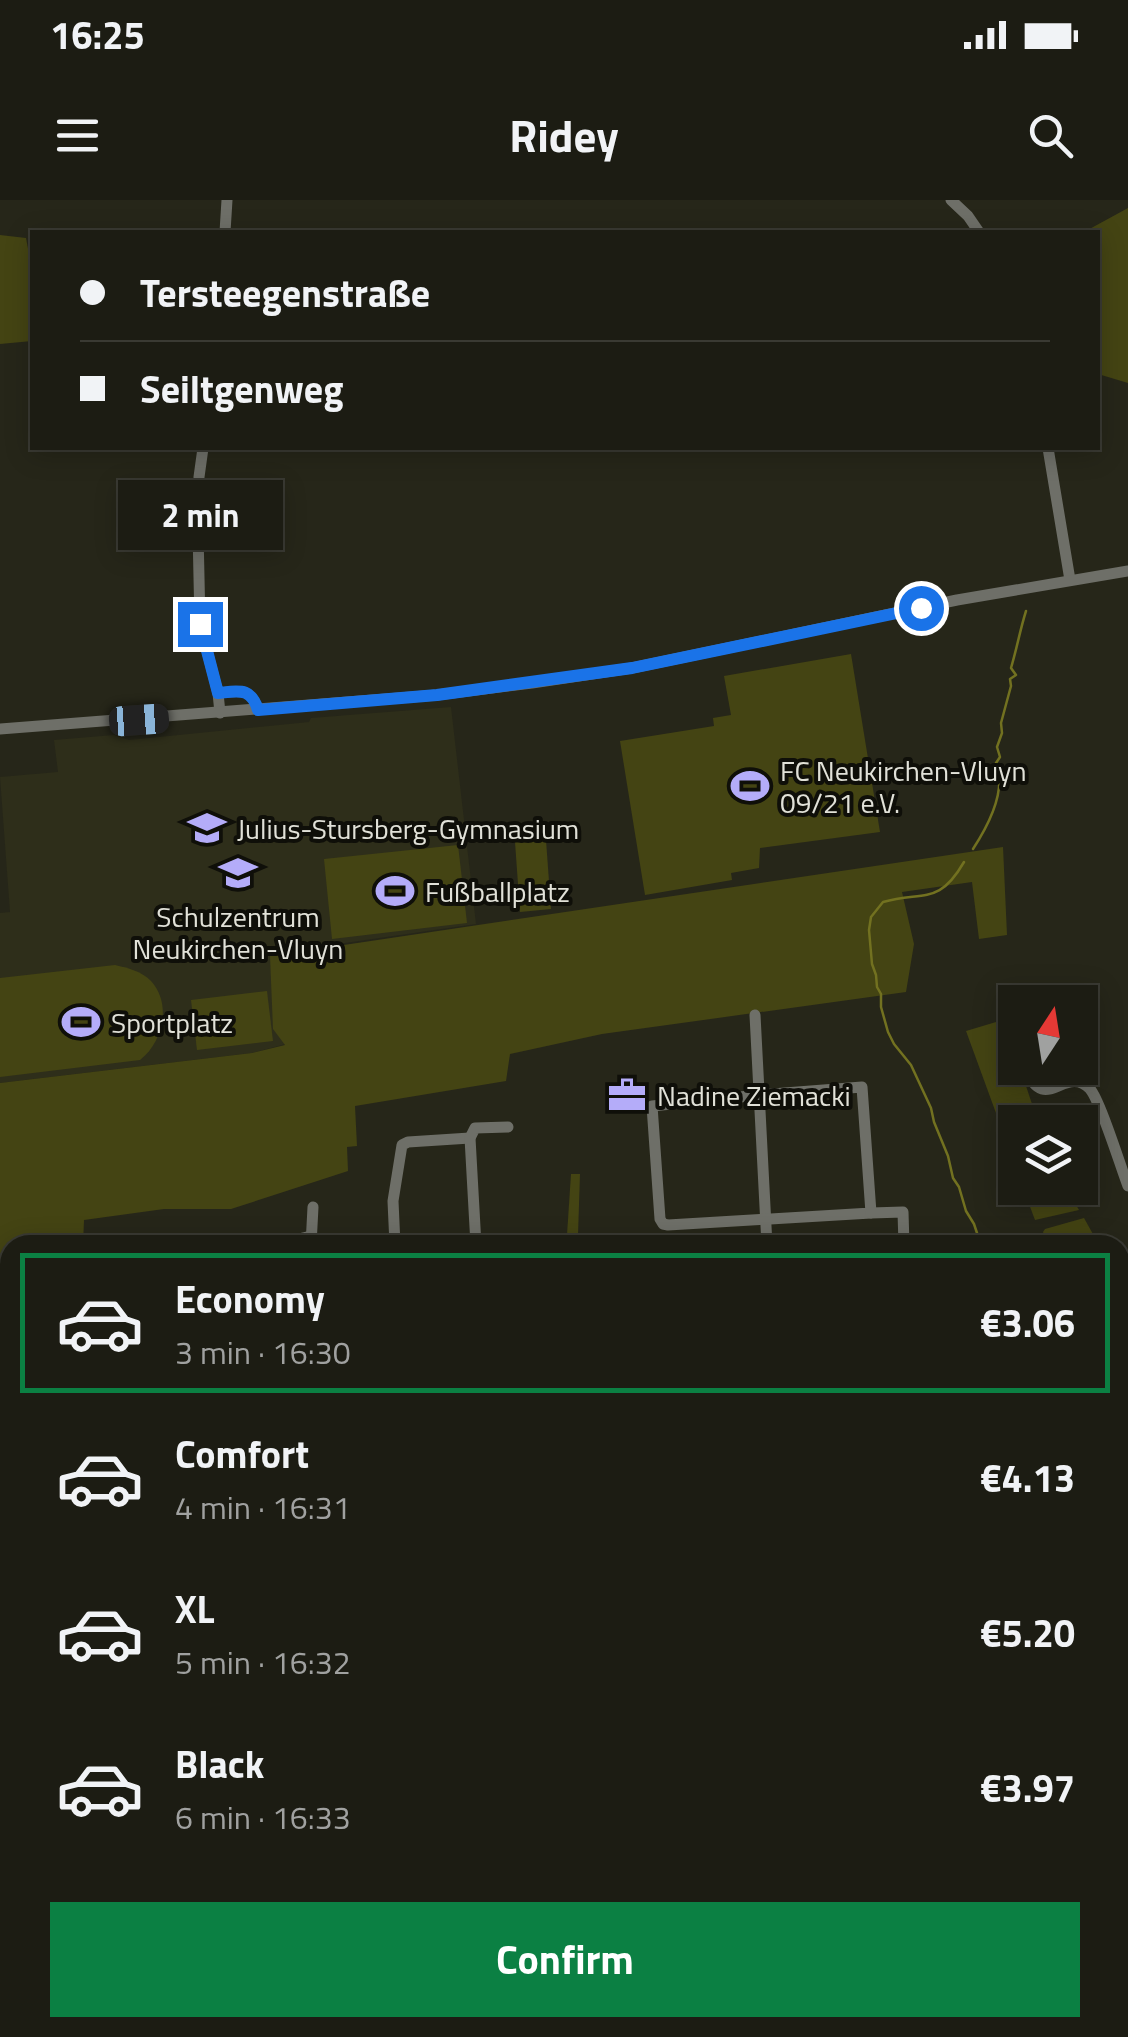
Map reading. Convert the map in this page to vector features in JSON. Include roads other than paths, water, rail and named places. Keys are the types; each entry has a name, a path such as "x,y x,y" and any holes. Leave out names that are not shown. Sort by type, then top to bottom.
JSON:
{"street":[{"path":"225,230 227,200"},
{"path":"950,200 978,230"},
{"path":"203,450 198,531 200,624 220,713"},
{"path":"1048,450 1070,580"},
{"path":"0,729 437,695 632,668 957,600 1128,571"},
{"path":"218,693 246,692 254,698 258,710"},
{"path":"755,1014 767,1235"},
{"path":"1085,1085 1096,1101 1128,1186"},
{"path":"871,1213 862,1087 652,1106 662,1224 903,1212 904,1235"},
{"path":"475,1235 470,1138 475,1128 508,1127"},
{"path":"395,1235 393,1201 402,1144 470,1138"},
{"path":"311,1235 313,1207"}],"waterway":[{"path":"973,849 998,796 997,747 1010,679 1016,675 1011,668 1026,611"},
{"path":"964,862 938,891 883,902 871,917 869,930 872,964 888,1032 911,1065 931,1108 953,1178 978,1235"}],"place":[{"name":"FC Neukirchen-Vluyn 09/21 e.V.","path":"750,786"},
{"name":"Julius-Stursberg-Gymnasium","path":"207,828"},
{"name":"Schulzentrum Neukirchen-Vluyn","path":"238,873"},
{"name":"Fußballplatz","path":"395,891"},
{"name":"Sportplatz","path":"81,1022"},
{"name":"Nadine Ziemacki","path":"627,1095"}]}
